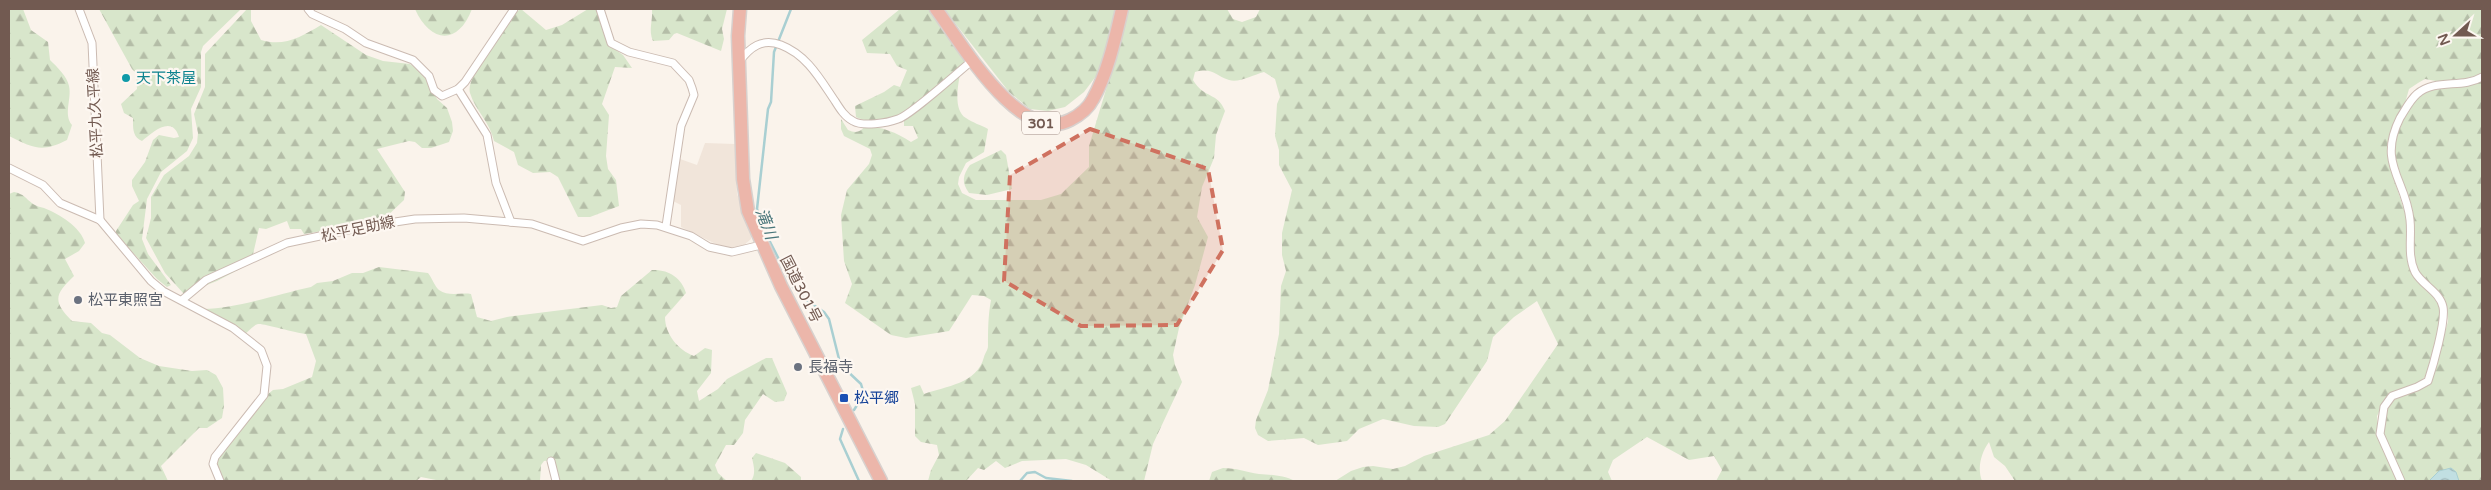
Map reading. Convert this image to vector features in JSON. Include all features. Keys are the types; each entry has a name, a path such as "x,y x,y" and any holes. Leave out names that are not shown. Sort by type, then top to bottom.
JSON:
{"highway":[{"name":"国道301号","path":"740,9 738,64 744,196 752,223 761,245 881,481"},
{"name":"301","path":"936,9 973,60 1001,93 1028,118 1045,124 1066,122 1085,110 1092,100 1104,74 1122,9"}],"street":[{"name":"松平九久平線","path":"79,9 92,43 100,220"},
{"path":"308,9 312,14 345,29 366,43 413,60 429,76 438,94 445,96 458,89 467,80 514,9"},
{"path":"600,9 611,43 629,52 673,63 690,80 694,95 681,126 666,226"},
{"path":"738,64 756,45 767,41 778,44 800,54 847,117 857,123 872,124 900,119 973,60"},
{"path":"2401,481 2380,434 2384,407 2392,396 2428,381 2444,317 2441,300 2421,280 2411,262 2410,220 2394,172 2391,147 2393,135 2406,108 2416,95 2426,88 2462,83 2482,77"},
{"path":"458,89 487,135 496,183 511,222"},
{"path":"9,168 43,184 60,203 100,220 151,282 163,291 233,328 261,350 267,366 264,395 215,457 213,464 220,481"},
{"name":"松平足助線","path":"182,300 206,280 287,243 370,225 415,219 464,218 532,224 583,241 641,224 666,226 691,236 709,247 732,252 761,245"},
{"path":"551,461 556,481"}],"highlighted area":[{"path":"1090,129 1208,169 1223,250 1177,325 1081,326 1004,281 1010,175"}],"shaded area":[{"path":"705,143 735,144 737,194 751,230 751,239 744,245 732,249 718,245 681,227 681,205 673,201 680,159 697,165"}],"green space":[{"path":"9,9 23,9 31,30 48,42 50,60 68,82 70,91 68,116 72,125 67,140 51,147 31,146 9,136"},
{"path":"99,9 241,9 203,46 201,52 201,87 191,109 193,138 187,151 161,172 147,199 142,239 148,254 171,285 167,287 157,279 116,234 116,231 133,205 139,201 132,186 132,180 145,162 153,140 159,135 179,137 176,130 167,126 156,130 142,141 136,137 133,118 124,113 121,104 137,89 136,73"},
{"path":"247,9 251,9 251,21 261,40 277,42 292,40 321,25 366,55 383,61 410,64 428,80 437,99 447,108 453,131 449,142 431,148 422,148 415,142 409,141 377,149 405,192 404,200 382,221 304,234 301,229 290,229 287,221 266,229 259,228 251,263 217,281 184,294 165,273 146,238 151,218 151,197 164,175 189,156 197,143 198,133 194,114 205,87 205,54"},
{"path":"415,9 472,9 466,21 459,29 452,34 444,36 428,29"},
{"path":"521,9 546,30 562,25 588,9 597,9 613,48 623,55 632,68 615,67 602,104 609,115 606,156 608,169 616,180 619,206 590,217 578,217 558,177 550,172 533,173 518,165 514,152 494,141 489,128 472,99 470,86 473,76 513,14"},
{"path":"652,9 727,9 722,29 724,39 721,51 677,33 669,40 653,41 651,29"},
{"path":"900,9 930,9 968,62 926,98 901,116 891,120 879,121 861,119 856,117 855,106 894,85 900,87 907,70 897,66 890,54 867,53 862,40"},
{"path":"944,9 1117,9 1100,71 1084,92 1065,107 1048,111 1030,109 1009,92"},
{"path":"1128,9 1227,9 1233,19 1242,22 1256,17 1260,9 2482,9 2482,74 2460,80 2441,82 2425,79 2409,89 2404,107 2387,146 2390,167 2407,219 2407,256 2411,268 2436,298 2442,315 2426,376 2417,384 2395,391 2387,396 2377,416 2378,437 2398,481 2015,481 2005,466 1994,457 1989,442 1981,461 1982,481 1716,481 1722,470 1714,456 1689,460 1647,437 1613,460 1608,472 1612,481 1335,481 1351,471 1363,467 1373,466 1393,469 1405,466 1424,456 1489,435 1505,421 1558,344 1537,301 1514,317 1493,337 1487,361 1445,424 1438,427 1414,426 1383,419 1359,429 1347,441 1318,445 1304,438 1268,441 1258,435 1255,428 1256,420 1268,390 1279,334 1281,286 1286,271 1282,255 1282,233 1292,190 1279,165 1279,150 1275,136 1277,104 1280,97 1275,79 1264,72 1242,80 1233,81 1206,70 1195,72 1193,80 1197,86 1219,101 1225,111 1216,135 1214,158 1202,187 1197,217 1208,237 1195,285 1179,328 1173,355 1182,382 1153,444 1144,481 1112,481 1086,465 1066,459 1022,461 1005,468 996,461 984,470 978,468 966,481 928,481 931,470 939,455 937,445 921,442 915,436 915,404 911,388 920,385 924,394 960,383 975,373 988,347 991,300 984,296 972,295 949,331 906,338 891,335 845,303 852,284 844,261 841,215 847,190 869,164 872,155 870,149 844,136 841,129 841,119 848,130 851,131 859,131 865,126 883,129 900,135 911,142 918,138 913,126 904,126 904,120 960,74 957,97 959,109 966,118 988,129 984,152 966,163 959,177 958,184 962,193 976,200 1041,200 1061,194 1089,167 1089,146 1120,43"},
{"path":"2482,80 2482,481 2459,481 2448,470 2440,471 2429,481 2405,481 2386,443 2383,432 2384,420 2390,404 2394,400 2402,395 2421,390 2429,382 2448,321 2448,312 2442,299 2422,278 2415,264 2412,215 2395,167 2395,141 2402,120 2414,102 2422,95 2443,86"},
{"path":"1001,150 1006,155 1012,189 987,195 969,193 964,179 970,165"},
{"path":"14,192 22,195 34,205 63,217 83,237 85,243 79,251 65,259 74,276 63,288 58,298 61,308 72,321 91,323 102,333 110,335 140,358 159,366 192,371 207,370 216,375 223,388 224,406 222,418 207,428 199,428 161,466 168,481 9,481 9,194"},
{"path":"379,267 428,273 438,289 443,292 471,294 477,317 491,321 507,317 602,305 611,308 617,307 621,296 652,270 664,271 678,279 686,293 665,317 670,335 678,346 694,356 705,348 712,350 711,373 697,391 699,401 718,389 727,379 766,358 772,358 787,393 784,401 775,402 763,394 745,420 743,433 734,445 726,445 715,465 718,473 727,481 559,481 553,460 544,461 541,465 540,481 441,481 421,477 416,481 222,481 215,462 267,395 273,390 283,389 312,377 316,361 306,334 258,324 245,334 204,309 229,307 257,301"},
{"path":"756,453 785,463 801,477 801,481 751,481 754,473 752,458"},
{"path":"1223,468 1282,476 1295,481 1209,481 1212,472"}],"water":[{"path":"2451,468 2456,472 2459,481 2429,481 2439,471"}],"waterway":[{"name":"滝川","path":"791,9 774,52 771,102 768,109 757,209 765,232 793,287 803,298 824,312 829,319 839,359 843,367 861,384 864,394 854,410"},
{"name":"滝川","path":"843,429 840,439 859,481"},
{"name":"滝川","path":"1020,481 1027,473 1035,472 1046,478 1072,481"}],"place":[{"name":"天下茶屋","path":"126,78"},
{"name":"松平東照宮","path":"78,300"},
{"name":"長福寺","path":"798,367"},
{"name":"松平郷","path":"844,398"}]}
